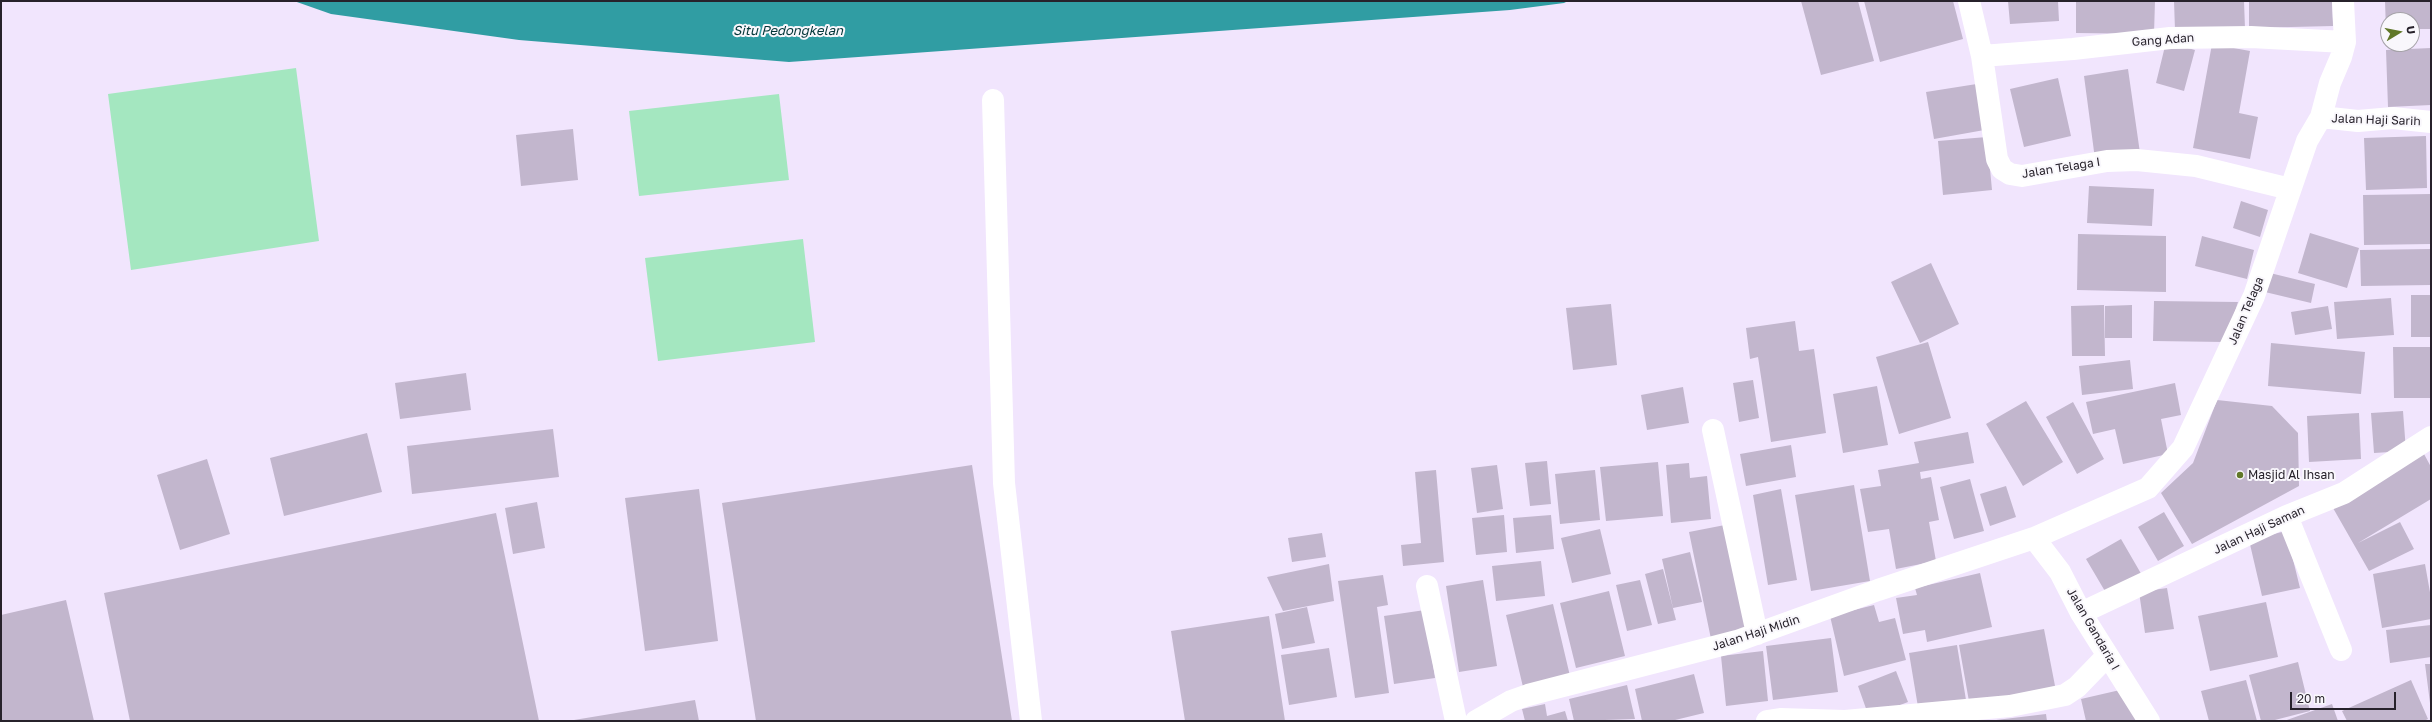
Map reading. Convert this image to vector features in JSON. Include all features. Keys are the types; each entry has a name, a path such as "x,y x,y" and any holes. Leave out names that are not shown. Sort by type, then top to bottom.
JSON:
{"street":[{"name":"Jalan Telaga I","path":"1969,1 1982,56 1997,160 2002,169 2010,174 2022,176 2107,161 2137,160 2196,166 2290,189"},
{"name":"Jalan Telaga","path":"2034,538 2148,488 2183,448 2254,296 2307,140 2321,117 2330,83 2345,42 2343,1"},
{"name":"Gang Adan","path":"1982,56 2073,49 2170,38 2252,37 2345,42"},
{"path":"993,100 1004,483 1031,721"},
{"name":"Jalan Haji Sarih","path":"2321,117 2358,121 2394,118 2431,122"},
{"path":"1713,430 1757,634"},
{"name":"Jalan Haji Saman","path":"2081,613 2287,516 2344,493 2431,437"},
{"path":"2287,516 2341,650"},
{"name":"Jalan Gandaria I","path":"2034,538 2060,572 2081,613 2149,721"},
{"name":"Jalan Haji Midin","path":"1476,721 1511,701 1528,695 1667,660 1757,634 1899,583 2034,538"},
{"path":"1427,586 1456,721"},
{"path":"1767,721 1780,719 1845,721 2010,706 2065,695 2077,687 2107,656"}],"shaded area":[{"path":"296,68 319,241 131,270 108,94"},
{"path":"779,94 789,180 639,196 629,111"},
{"path":"803,239 815,342 658,361 645,258"}],"water":[{"name":"Situ Pedongkelan","path":"294,1 1568,1 1564,3 1510,10 789,62 519,40 331,14"}],"building":[{"path":"1801,1 1858,1 1874,61 1821,75"},
{"path":"1864,1 1953,1 1963,39 1880,62"},
{"path":"2008,1 2058,1 2059,21 2010,24"},
{"path":"2076,1 2155,1 2154,34 2076,33"},
{"path":"2174,1 2244,1 2245,29 2175,30"},
{"path":"2249,1 2332,1 2333,26 2249,28"},
{"path":"2385,1 2431,1 2431,29 2420,29 2420,12 2385,12"},
{"path":"2166,42 2195,50 2184,91 2156,83"},
{"path":"2212,44 2250,51 2239,113 2258,117 2250,159 2193,148"},
{"path":"2420,48 2431,48 2431,105 2388,107 2386,52 2420,52"},
{"path":"2128,69 2140,153 2095,159 2084,76"},
{"path":"2058,78 2071,136 2024,147 2010,89"},
{"path":"1983,83 1990,129 1934,139 1926,92"},
{"path":"573,129 578,180 521,186 516,135"},
{"path":"2426,136 2427,188 2366,190 2364,138"},
{"path":"1987,137 1992,190 1943,195 1938,141"},
{"path":"2089,186 2154,189 2152,226 2087,223"},
{"path":"2431,194 2431,244 2364,245 2363,195"},
{"path":"2241,201 2268,210 2260,237 2233,228"},
{"path":"2310,233 2359,248 2347,288 2298,273"},
{"path":"2078,234 2166,236 2166,292 2077,290"},
{"path":"2202,236 2254,250 2247,279 2195,266"},
{"path":"2431,249 2431,285 2361,286 2360,250"},
{"path":"1931,263 1959,324 1920,343 1891,282"},
{"path":"2270,273 2315,284 2311,303 2265,292"},
{"path":"2411,295 2431,295 2431,337 2411,337"},
{"path":"2391,298 2394,335 2337,339 2334,302"},
{"path":"2154,301 2238,302 2225,342 2153,341"},
{"path":"1611,304 1617,365 1573,370 1566,308"},
{"path":"2104,305 2105,356 2072,356 2071,306"},
{"path":"2132,305 2132,338 2105,338 2105,306"},
{"path":"2328,306 2332,329 2295,335 2291,312"},
{"path":"1795,321 1799,351 1814,349 1826,433 1771,442 1758,357 1750,359 1746,328"},
{"path":"1928,342 1951,418 1899,434 1876,357"},
{"path":"2271,343 2365,352 2361,394 2268,386"},
{"path":"2393,347 2431,347 2431,398 2394,398"},
{"path":"2130,360 2133,389 2082,395 2079,366"},
{"path":"466,373 471,410 400,419 395,383"},
{"path":"1753,380 1759,418 1739,422 1733,383"},
{"path":"2175,383 2181,415 2161,419 2168,454 2123,464 2115,429 2093,434 2086,402"},
{"path":"1877,386 1888,445 1843,453 1833,394"},
{"path":"1683,387 1689,423 1647,430 1641,395"},
{"name":"Masjid Al Ihsan","path":"2217,400 2272,406 2298,433 2299,486 2192,544 2161,493 2193,463"},
{"path":"2026,401 2063,462 2023,486 1986,424"},
{"path":"2073,402 2104,459 2077,474 2046,417"},
{"path":"2403,411 2406,451 2374,453 2371,413"},
{"path":"2359,413 2361,459 2309,462 2307,416"},
{"path":"553,429 559,477 412,494 407,446"},
{"path":"1968,432 1974,463 1920,472 1921,479 1931,477 1939,520 1929,522 1936,561 1896,569 1889,529 1868,532 1860,489 1881,486 1878,470 1919,463 1914,442"},
{"path":"367,433 382,492 284,516 270,458"},
{"path":"1791,445 1796,477 1746,486 1740,454"},
{"path":"2424,454 2431,467 2431,499 2358,543 2400,522 2414,549 2369,571 2333,508"},
{"path":"207,459 230,534 180,550 157,475"},
{"path":"1547,461 1551,504 1530,506 1525,463"},
{"path":"1658,462 1663,516 1606,521 1600,467"},
{"path":"1689,463 1690,478 1707,476 1711,519 1671,523 1666,465"},
{"path":"972,465 1012,721 756,721 722,503"},
{"path":"1497,465 1503,509 1477,513 1471,468"},
{"path":"1436,470 1444,562 1403,566 1401,545 1421,543 1415,472"},
{"path":"1595,470 1600,520 1560,524 1555,474"},
{"path":"1970,479 1984,531 1954,539 1940,487"},
{"path":"1854,485 1870,581 1811,591 1795,495"},
{"path":"2006,486 2016,517 1990,526 1980,494"},
{"path":"699,489 718,641 645,651 625,498"},
{"path":"1781,489 1797,580 1768,585 1753,495"},
{"path":"537,502 545,548 513,554 505,508"},
{"path":"2164,512 2184,546 2158,561 2138,527"},
{"path":"496,513 539,721 130,721 104,593"},
{"path":"1504,515 1507,552 1476,555 1472,518"},
{"path":"1551,515 1554,549 1516,553 1513,518"},
{"path":"1730,524 1752,630 1711,639 1689,532"},
{"path":"1600,529 1611,574 1572,583 1561,538"},
{"path":"2286,531 2300,588 2262,596 2249,540"},
{"path":"1322,533 1326,557 1292,562 1288,538"},
{"path":"2121,539 2143,577 2109,598 2086,559"},
{"path":"1690,552 1702,602 1673,608 1662,559"},
{"path":"1541,561 1545,596 1496,601 1492,566"},
{"path":"1329,564 1334,601 1283,611 1267,577"},
{"path":"2425,564 2431,598 2431,619 2382,628 2373,574"},
{"path":"1663,569 1676,620 1658,624 1645,574"},
{"path":"1980,573 1992,627 1927,642 1925,630 1903,634 1896,598 1917,595 1915,588"},
{"path":"1383,575 1388,605 1377,607 1389,693 1355,698 1338,581"},
{"path":"1483,580 1497,666 1459,672 1446,586"},
{"path":"1640,580 1652,625 1627,631 1616,585"},
{"path":"2167,588 2174,629 2145,633 2139,592"},
{"path":"1609,591 1625,656 1576,668 1560,603"},
{"path":"66,600 94,721 1,721 1,615"},
{"path":"2266,602 2278,657 2210,671 2198,616"},
{"path":"1553,604 1570,676 1523,687 1506,615"},
{"path":"1874,605 1879,622 1895,618 1906,660 1844,676 1830,616"},
{"path":"1307,607 1315,643 1282,649 1275,614"},
{"path":"1425,610 1435,678 1394,684 1384,616"},
{"path":"1269,616 1285,721 1185,721 1171,631"},
{"path":"2431,625 2431,657 2390,663 2386,630"},
{"path":"2044,629 2056,691 1970,707 1959,645"},
{"path":"1831,638 1838,692 1773,700 1766,646"},
{"path":"1957,645 1966,700 1918,707 1909,653"},
{"path":"1329,648 1337,697 1289,705 1281,655"},
{"path":"1763,651 1768,701 1726,706 1721,656"},
{"path":"2298,662 2310,711 2271,721 2261,721 2249,675"},
{"path":"2425,664 2431,664 2431,703 2430,703"},
{"path":"1896,671 1908,702 1869,717 1858,686"},
{"path":"1694,674 1704,713 1671,721 1642,721 1635,689"},
{"path":"2246,680 2257,721 2209,721 2201,691"},
{"path":"2411,680 2428,719 2424,721 2347,721 2342,711"},
{"path":"1627,685 1635,719 1574,721 1569,699"},
{"path":"2120,690 2138,721 2086,721 2081,699"},
{"path":"695,700 699,721 574,721 574,720"},
{"path":"1545,704 1547,716 1565,711 1568,721 1525,721 1522,709"},
{"path":"2332,704 2338,721 2284,721"},
{"path":"2046,714 2047,721 1996,720"}],"place":[{"name":"Masjid Al Ihsan","path":"2240,475"}]}
